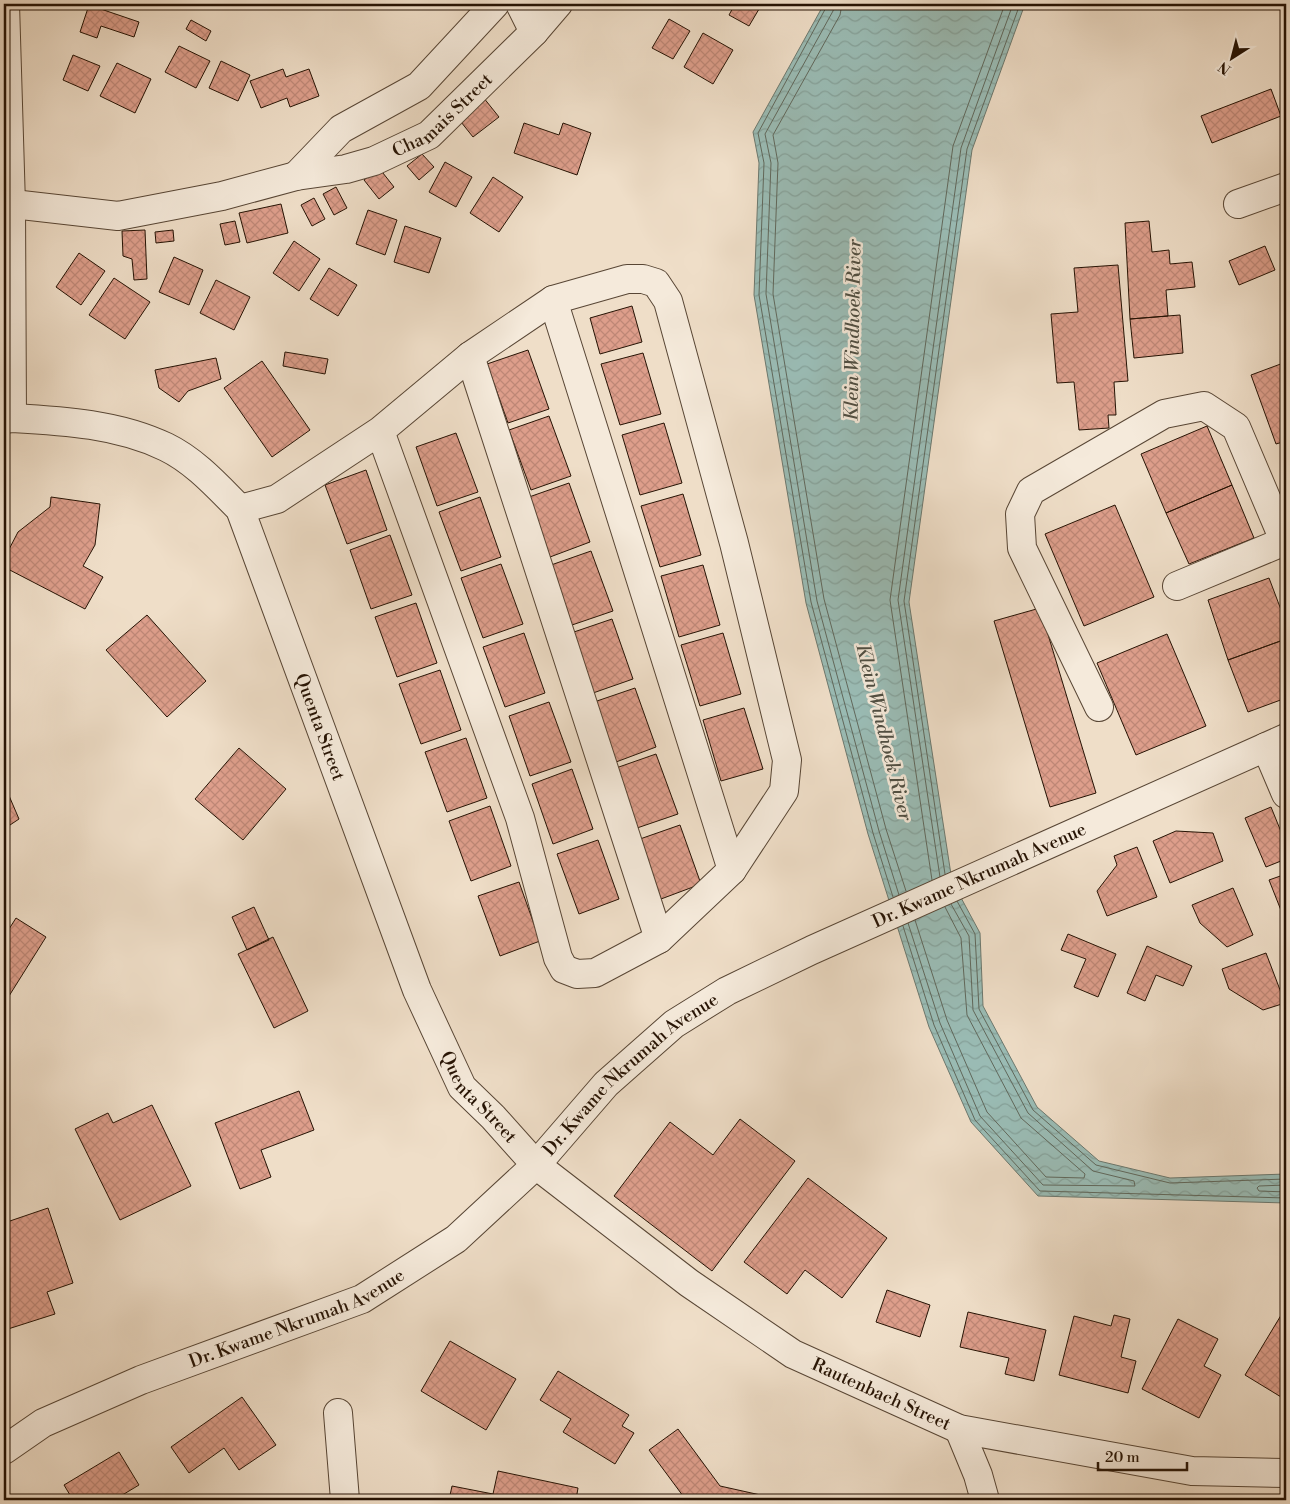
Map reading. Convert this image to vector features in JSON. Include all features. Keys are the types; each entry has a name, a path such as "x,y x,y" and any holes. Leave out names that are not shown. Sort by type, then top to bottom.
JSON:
{"street":[{"path":"5,4 8,418"},
{"name":"Chamais Street","path":"296,176 341,129 419,86 496,4"},
{"path":"520,4 534,32"},
{"name":"Chamais Street","path":"7,204 118,216 222,196 296,176 346,169 374,161 429,135 534,32 558,4"},
{"path":"1238,204 1286,187"},
{"path":"240,509 277,499 380,431 470,356 553,300 628,279 643,279 656,283 668,301 734,543 787,760 784,791 732,870 659,939 594,973 577,974 564,969 558,958 520,818 380,431"},
{"path":"553,300 732,870"},
{"path":"470,356 659,939"},
{"path":"1099,708 1022,548 1020,514 1031,491 1164,414 1204,406 1236,427 1286,543 1177,586"},
{"name":"Quenta Street","path":"8,418 74,422 121,430 168,448 200,470 240,509 418,990 462,1087 493,1117 536,1165"},
{"path":"1276,742 1286,794"},
{"name":"Dr. Kwame Nkrumah Avenue","path":"4,1450 43,1424 141,1380 298,1324 362,1298 456,1239 536,1165 606,1084 674,1024 727,991 812,950 992,871 1276,742"},
{"name":"Rautenbach Street","path":"536,1165 690,1283 793,1354 959,1430 1192,1471 1286,1473"},
{"path":"338,1413 345,1500"},
{"path":"959,1430 978,1475 985,1500"}],"water":[{"name":"Klein Windhoek River","path":"824,4 1025,4 972,150 909,602 952,881 980,933 983,1006 1037,1107 1099,1161 1170,1178 1286,1174 1286,1203 1038,1196 971,1122 929,1027 868,834 806,603 754,295 759,163 753,132"}],"building":[{"path":"735,4 762,4 749,26 729,15"},
{"path":"89,5 139,22 134,37 101,26 97,38 80,32"},
{"path":"669,19 690,31 673,59 652,48"},
{"path":"191,20 211,31 206,41 186,29"},
{"path":"703,33 733,50 713,84 684,67"},
{"path":"179,46 210,61 196,88 165,72"},
{"path":"73,55 100,66 88,91 63,80"},
{"path":"221,61 250,75 238,101 209,88"},
{"path":"117,63 151,79 135,113 100,96"},
{"path":"283,69 286,77 309,69 319,96 290,107 287,98 261,108 250,81"},
{"path":"1271,89 1281,116 1212,143 1201,116"},
{"path":"483,97 499,117 473,137 457,117"},
{"path":"524,123 559,135 563,123 591,133 577,175 514,153"},
{"path":"422,154 434,167 419,180 407,166"},
{"path":"445,162 472,177 456,207 429,192"},
{"path":"379,168 394,187 379,199 364,180"},
{"path":"493,177 523,197 499,232 470,213"},
{"path":"336,187 347,208 334,215 323,194"},
{"path":"314,198 325,219 312,226 301,205"},
{"path":"281,204 288,233 247,243 239,213"},
{"path":"368,210 397,220 385,255 356,244"},
{"path":"235,221 240,242 225,245 220,224"},
{"path":"1149,221 1152,252 1169,250 1170,264 1192,262 1195,287 1166,290 1168,316 1130,319 1125,223"},
{"path":"405,226 441,238 429,273 394,262"},
{"path":"145,230 147,279 134,280 132,259 123,256 122,231"},
{"path":"173,230 174,241 156,243 155,232"},
{"path":"294,241 320,259 299,291 273,273"},
{"path":"1265,246 1275,270 1239,285 1229,261"},
{"path":"79,253 105,271 81,305 56,287"},
{"path":"174,257 203,270 189,305 159,292"},
{"path":"1118,265 1128,381 1114,382 1116,415 1108,415 1109,428 1079,430 1074,382 1057,383 1051,314 1078,312 1074,268"},
{"path":"329,268 357,285 338,316 310,299"},
{"path":"114,278 150,302 125,339 89,315"},
{"path":"216,280 250,297 234,330 200,313"},
{"path":"632,306 642,342 600,354 590,318"},
{"path":"1180,315 1183,353 1134,358 1130,319"},
{"path":"528,350 549,409 508,423 487,364"},
{"path":"285,352 328,359 325,374 283,366"},
{"path":"643,353 661,414 620,425 601,364"},
{"path":"216,358 221,379 188,391 179,402 159,388 155,370"},
{"path":"262,361 310,430 272,457 224,388"},
{"path":"1286,362 1286,441 1276,444 1251,375"},
{"path":"549,416 571,476 531,490 509,430"},
{"path":"664,423 682,483 640,495 622,435"},
{"path":"1207,426 1232,485 1166,513 1141,454"},
{"path":"456,433 478,492 437,506 416,447"},
{"path":"366,470 387,530 347,544 325,485"},
{"path":"569,483 590,542 550,557 529,497"},
{"path":"1232,485 1254,538 1189,564 1166,513"},
{"path":"683,494 701,555 660,567 641,506"},
{"path":"51,497 100,504 95,545 83,566 103,577 85,609 4,567 4,559 18,532 50,507"},
{"path":"480,497 501,557 461,571 439,512"},
{"path":"1115,505 1154,597 1084,626 1045,534"},
{"path":"390,535 412,595 371,609 350,550"},
{"path":"591,551 613,611 572,625 551,565"},
{"path":"501,564 523,624 483,638 461,578"},
{"path":"703,565 720,625 679,637 661,576"},
{"path":"1269,578 1286,623 1286,639 1228,660 1208,600"},
{"path":"416,603 437,663 397,677 375,617"},
{"path":"1040,608 1096,793 1050,807 994,621"},
{"path":"147,615 206,681 167,717 106,650"},
{"path":"612,619 633,679 593,693 571,633"},
{"path":"524,633 545,693 505,707 483,647"},
{"path":"723,633 741,694 700,706 681,645"},
{"path":"1167,634 1206,726 1136,755 1097,663"},
{"path":"1286,639 1286,698 1248,712 1228,660"},
{"path":"440,670 461,730 421,744 399,684"},
{"path":"635,688 656,747 616,762 594,702"},
{"path":"549,702 571,762 530,776 509,716"},
{"path":"744,708 763,769 721,781 703,720"},
{"path":"466,738 487,798 447,812 425,752"},
{"path":"239,748 286,789 243,840 195,799"},
{"path":"656,754 678,814 637,828 616,768"},
{"path":"572,769 593,829 553,844 532,784"},
{"path":"4,784 19,819 4,829"},
{"path":"490,806 511,866 471,881 449,821"},
{"path":"1271,807 1286,844 1286,859 1266,867 1245,818"},
{"path":"680,825 701,884 661,899 640,839"},
{"path":"1176,831 1213,833 1223,861 1170,883 1153,841"},
{"path":"598,840 619,899 579,914 557,854"},
{"path":"1137,847 1157,897 1107,916 1097,891 1117,865 1114,856"},
{"path":"1286,874 1286,923 1269,880"},
{"path":"519,882 540,941 500,956 478,896"},
{"path":"1233,888 1253,935 1227,947 1200,923 1192,905"},
{"path":"254,907 269,940 247,950 232,917"},
{"path":"16,918 46,937 4,1004 4,937"},
{"path":"1068,934 1116,954 1098,997 1074,987 1086,959 1061,950"},
{"path":"273,937 308,1011 274,1028 238,954"},
{"path":"1147,946 1192,966 1183,986 1156,975 1145,1001 1127,993"},
{"path":"1266,953 1285,1003 1263,1010 1229,989 1222,969"},
{"path":"299,1091 314,1130 261,1150 271,1177 240,1189 215,1123"},
{"path":"152,1105 191,1186 120,1220 75,1129 108,1113 113,1123"},
{"path":"740,1119 795,1161 712,1271 614,1196 670,1122 713,1155"},
{"path":"808,1178 887,1238 842,1298 805,1270 787,1294 744,1262"},
{"path":"48,1208 73,1283 47,1292 55,1314 8,1329 4,1318 4,1223"},
{"path":"887,1290 930,1305 920,1337 876,1322"},
{"path":"1286,1307 1286,1400 1245,1375"},
{"path":"968,1312 1046,1330 1034,1381 1005,1374 1009,1358 960,1347"},
{"path":"1114,1315 1130,1319 1121,1357 1136,1361 1128,1393 1059,1375 1074,1316 1111,1326"},
{"path":"1178,1319 1218,1339 1204,1366 1221,1375 1199,1418 1142,1389"},
{"path":"450,1341 516,1379 486,1430 421,1391"},
{"path":"558,1371 629,1415 622,1426 634,1433 615,1464 563,1432 571,1419 540,1400"},
{"path":"242,1397 276,1445 239,1470 224,1448 189,1473 171,1447"},
{"path":"678,1429 720,1486 783,1500 686,1500 649,1450"},
{"path":"119,1452 139,1485 114,1500 73,1500 64,1485"},
{"path":"498,1471 578,1488 576,1500 449,1500 452,1486 493,1494"},
{"path":"203,1495 205,1500 188,1500"}]}
